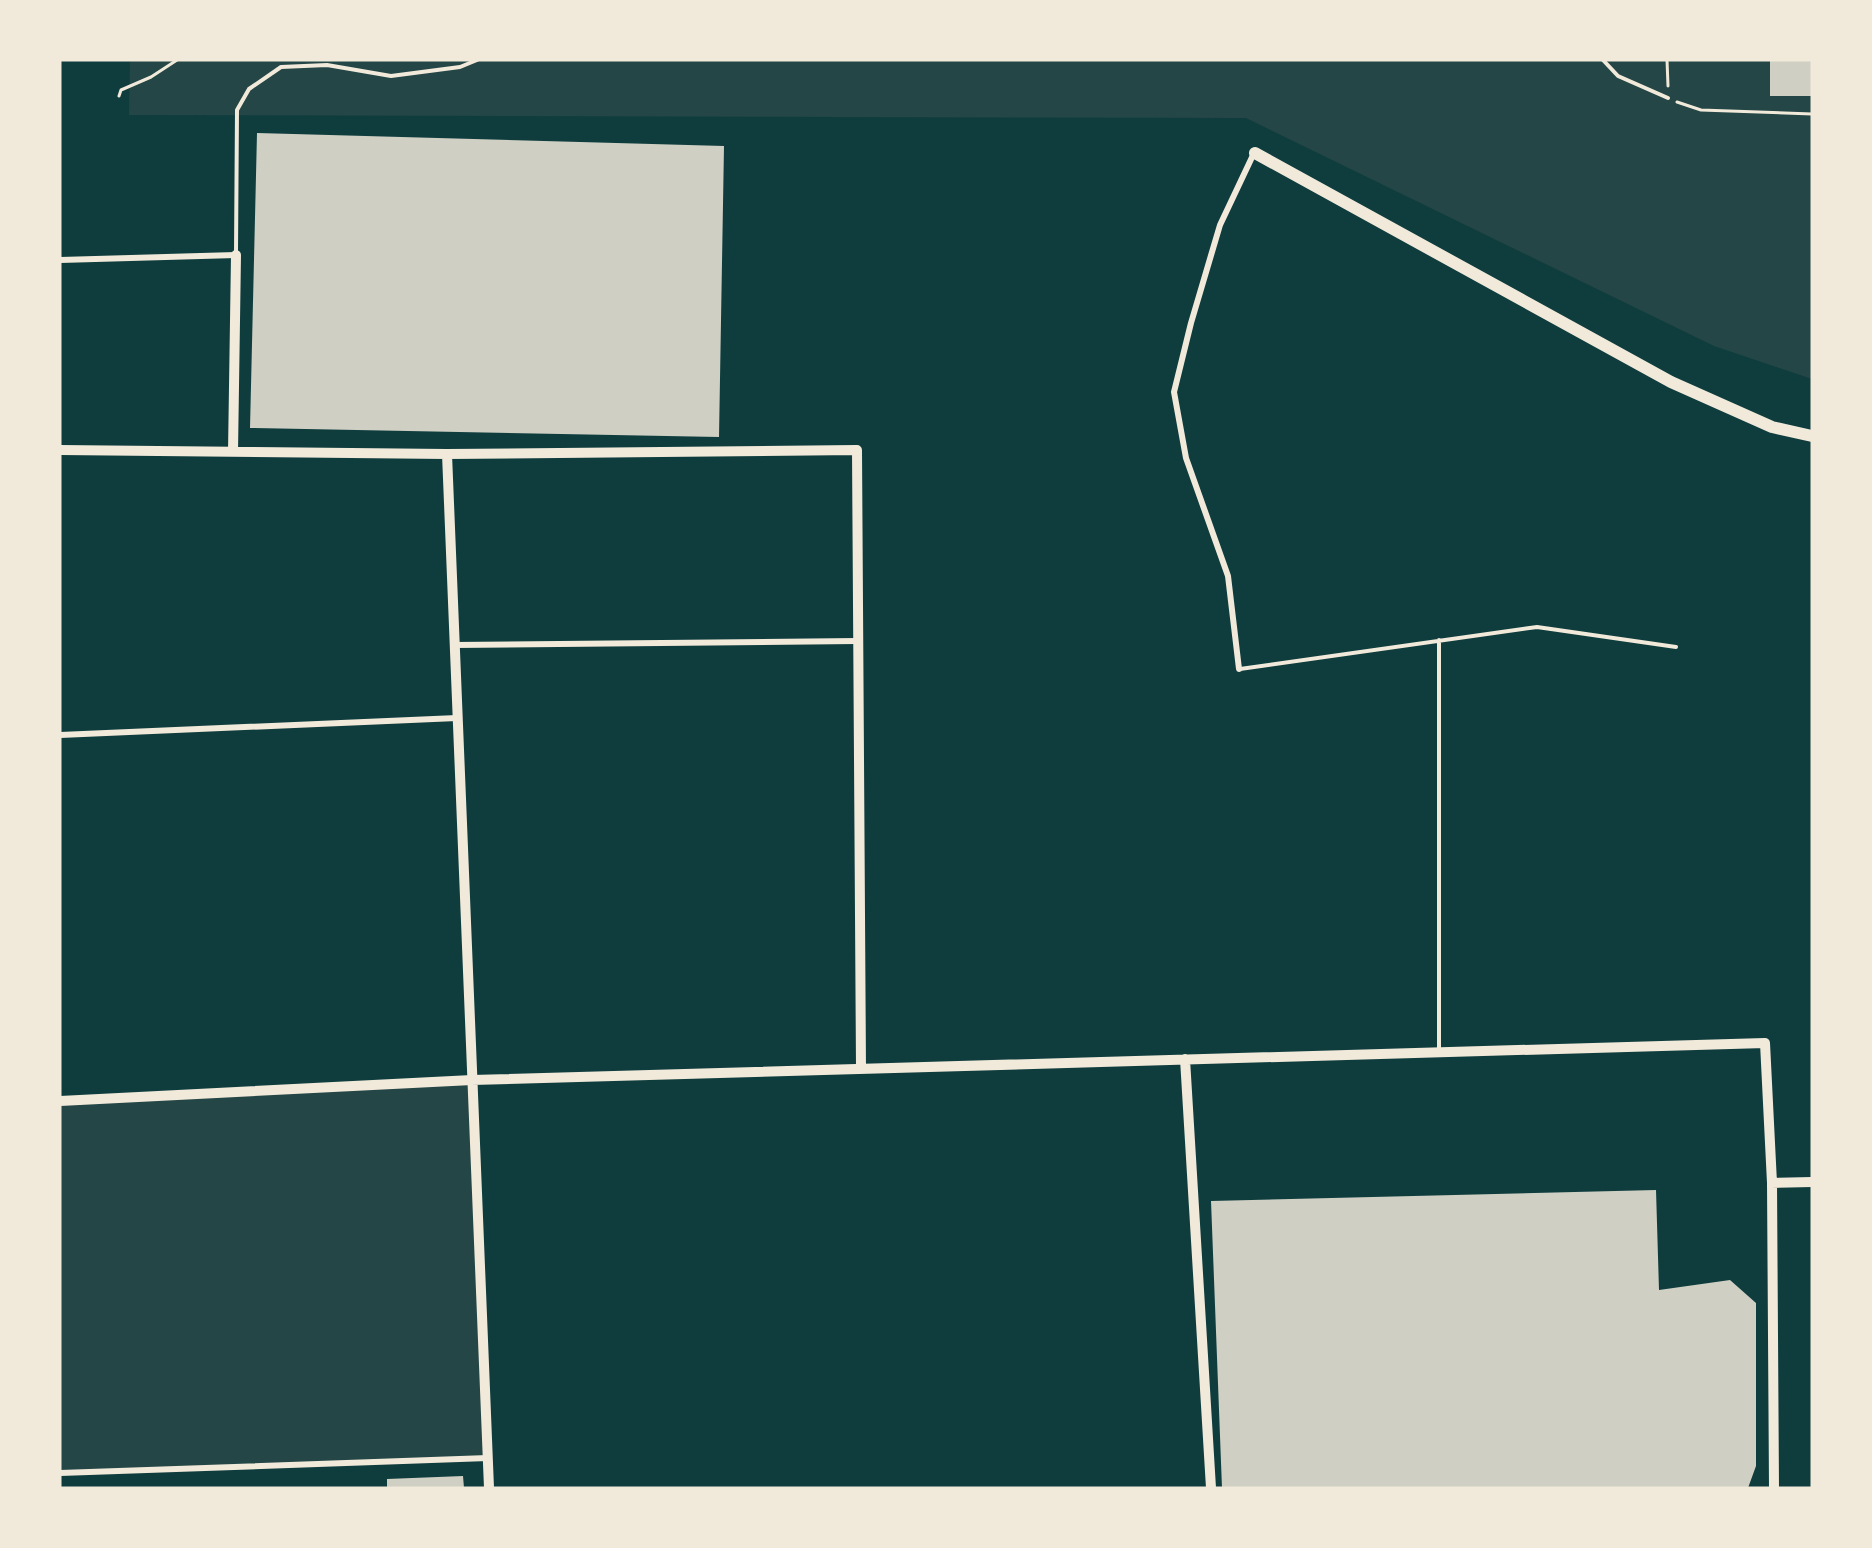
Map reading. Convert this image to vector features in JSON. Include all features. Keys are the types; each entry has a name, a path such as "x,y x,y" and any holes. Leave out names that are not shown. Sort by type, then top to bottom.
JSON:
{"main road":[{"path":"1255,153 1671,382 1772,427 1812,436"}],"street":[{"path":"1239,669 1228,576 1186,458 1174,392 1191,323 1220,225 1255,153"},
{"path":"60,260 236,255 233,452"},
{"path":"60,450 447,454 857,450 861,1069"},
{"path":"447,454 489,1488"},
{"path":"454,645 857,641"},
{"path":"60,735 457,718"},
{"path":"60,1101 472,1080 1765,1043 1772,1183 1774,1488"},
{"path":"1185,1059 1211,1488"},
{"path":"1772,1183 1812,1182"},
{"path":"60,1473 488,1458"}],"lane":[{"path":"236,255 237,110 249,89 281,67 327,65 391,76 460,67 477,60"},
{"path":"1603,60 1618,76 1668,98"},
{"path":"1239,669 1538,627 1676,647"},
{"path":"1439,640 1439,1052"}],"path":[{"path":"119,96 121,90 151,77 177,60"},
{"path":"1667,60 1668,98 1701,110 1812,114"}],"shaded area":[{"path":"130,60 1812,60 1812,379 1714,346 1246,118 129,115"},
{"path":"472,1080 488,1458 60,1473 60,1101"}],"building":[{"path":"1770,60 1812,60 1812,96 1770,96"},
{"path":"257,133 724,146 719,437 250,428"},
{"path":"1656,1190 1659,1290 1730,1280 1756,1303 1756,1466 1748,1488 1222,1488 1211,1201"},
{"path":"463,1476 464,1488 387,1488 387,1479"}]}
